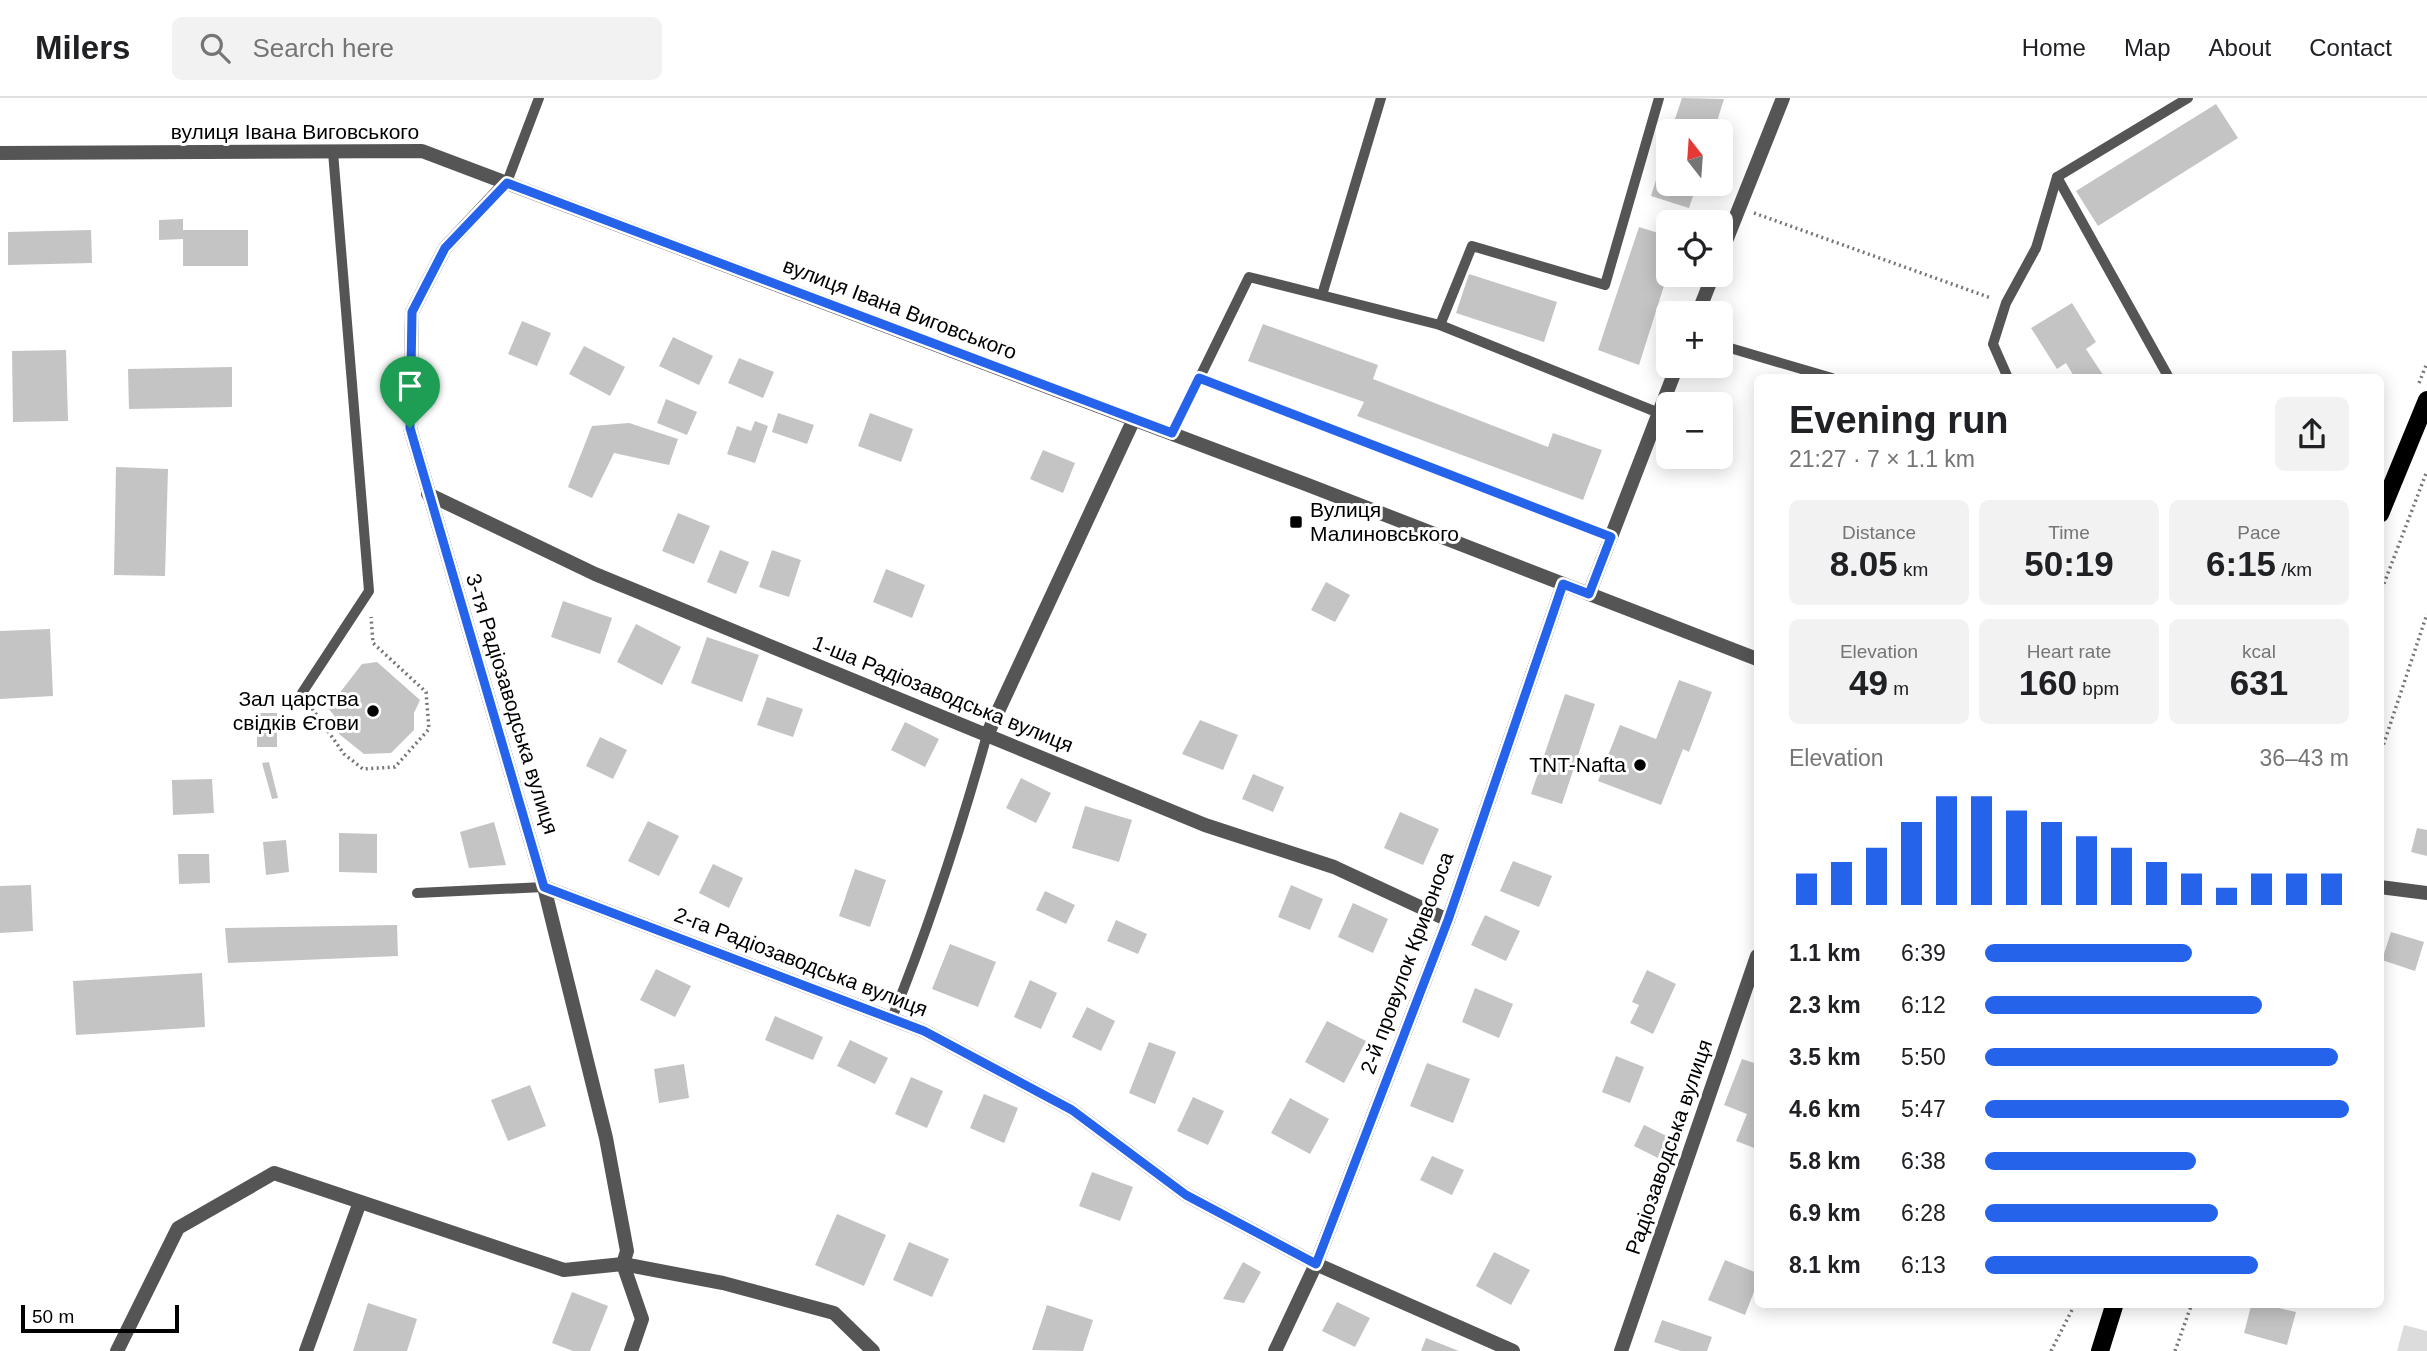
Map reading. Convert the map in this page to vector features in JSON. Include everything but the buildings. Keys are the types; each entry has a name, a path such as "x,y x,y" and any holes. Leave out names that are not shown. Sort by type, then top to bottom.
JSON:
{"main road":[{"path":"2384,503 2427,400"},
{"path":"2100,1351 2113,1308"}],"street":[{"path":"1733,222 1783,98"},
{"name":"вулиця Івана Виговського","path":"0,153 422,151 1172,433 1754,658"},
{"name":"3-тя Радіозаводська вулиця","path":"507,183 445,248 412,312 410,428 544,887 606,1138 627,1251 623,1264 642,1319 631,1351"},
{"path":"988,735 1134,419"},
{"path":"1589,594 1656,421"},
{"name":"1-ша Радіозаводська вулиця","path":"428,494 595,574 1205,825 1334,867 1448,920"},
{"name":"2-й провулок Кривоноса","path":"1275,1351 1316,1264 1448,920 1563,584"},
{"name":"2-га Радіозаводська вулиця","path":"544,887 924,1031 1072,1110 1186,1195 1316,1264 1513,1351"},
{"path":"2384,888 2427,893"},
{"name":"Радіозаводська вулиця","path":"1621,1351 1754,965"},
{"path":"117,1351 178,1228 274,1173 564,1270 623,1264 723,1283 834,1313 873,1351"},
{"path":"306,1351 360,1202"}],"lane":[{"path":"507,183 539,98"},
{"path":"1322,295 1381,98"},
{"path":"1440,325 1472,246 1605,285 1660,98"},
{"path":"2006,374 1993,344 2006,303 2036,248 2057,177 2188,98"},
{"path":"302,693 369,591 333,152"},
{"path":"2057,177 2167,374"},
{"path":"1172,433 1249,277 1440,325 1656,412"},
{"path":"1733,349 1818,374"},
{"path":"892,1018 954,850 988,735"},
{"path":"417,893 544,887"}],"path":[{"path":"1739,207 2006,303"},
{"path":"1199,378 1611,537"},
{"path":"2384,584 2427,471"},
{"path":"302,693 344,754 363,769 395,767 429,729 426,692 373,643 369,591"},
{"path":"2384,743 2427,614"},
{"path":"2051,1351 2073,1308"},
{"path":"2175,1351 2190,1308"}],"shaded area":[{"path":"2404,1325 2427,1331 2427,1351 2397,1351"}],"place":[{"name":"Вулиця Малиновського","path":"1296,522"},
{"name":"Зал царства свідків Єгови","path":"373,711"},
{"name":"TNT-Nafta","path":"1640,765"}],"route":[{"path":"507,183 1172,433 1199,378 1611,537 1589,594 1563,584 1448,920 1316,1264 1186,1195 1072,1110 924,1031 544,887 410,428 412,312 445,248 507,183"}]}
